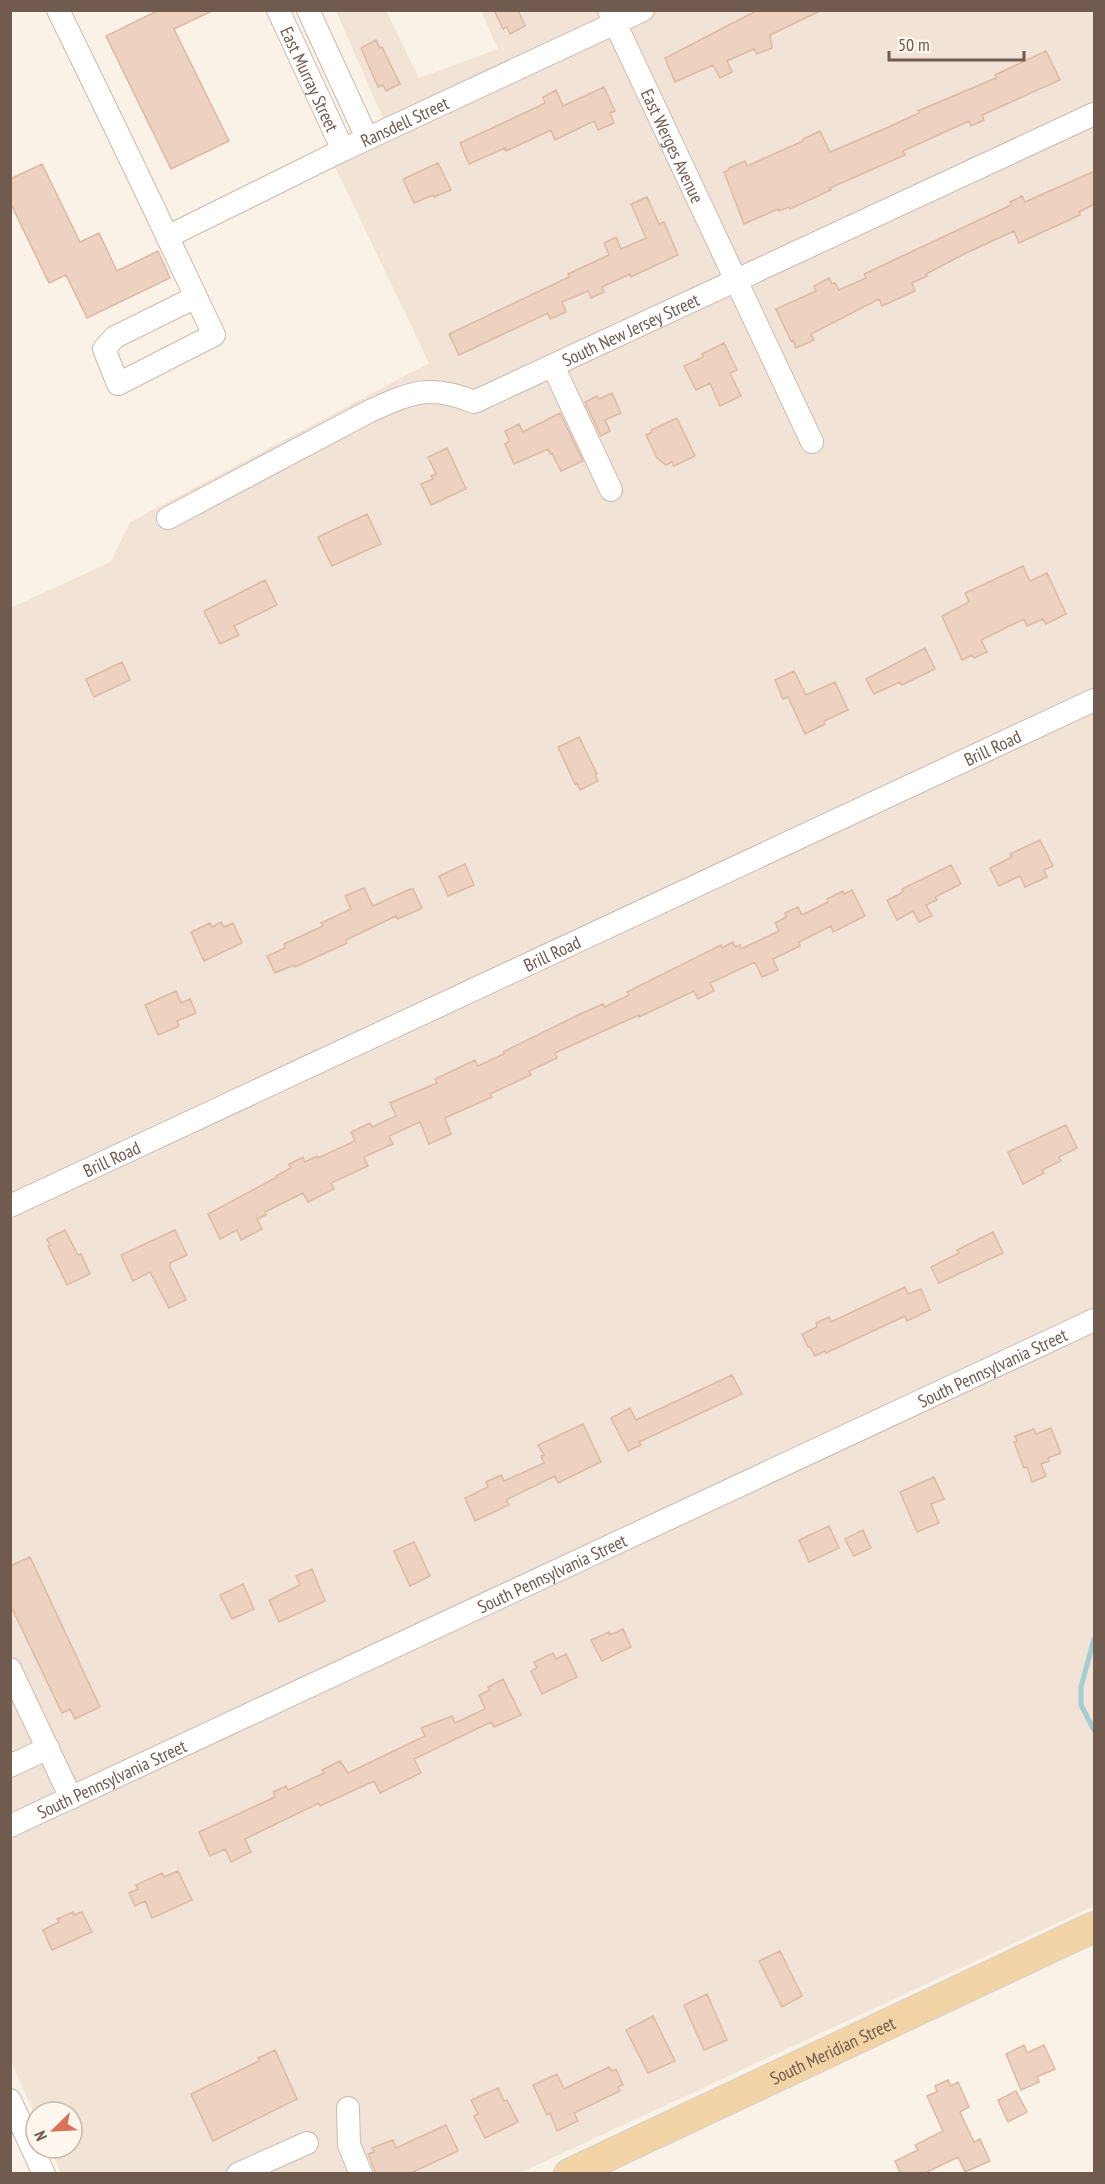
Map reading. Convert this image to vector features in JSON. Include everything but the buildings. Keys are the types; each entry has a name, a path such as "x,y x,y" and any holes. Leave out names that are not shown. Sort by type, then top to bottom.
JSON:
{"main road":[{"name":"South Meridian Street","path":"569,2174 1095,1927"}],"street":[{"path":"58,10 196,297 214,335 118,384 104,350 115,337 196,297"},
{"name":"East Murray Street","path":"278,10 343,150"},
{"path":"308,10 368,138"},
{"name":"Ransdell Street","path":"167,237 613,17 644,10"},
{"name":"East Werges Avenue","path":"613,17 812,442"},
{"name":"South New Jersey Street","path":"168,518 368,412 399,398 425,391 454,394 474,402 1095,114"},
{"path":"553,366 611,490"},
{"name":"Brill Road","path":"10,1206 1095,700"},
{"name":"South Pennsylvania Street","path":"10,1826 1095,1320"},
{"path":"10,1669 70,1798"},
{"path":"10,1766 48,1748"},
{"path":"10,2100 44,2174"},
{"path":"348,2108 350,2145 362,2174"},
{"path":"238,2174 307,2143"}],"shaded area":[{"path":"336,11 386,11 419,78 498,49 481,11 1094,11 1094,1906 520,2173 61,2173 55,2160 84,2160 84,2100 28,2100 10,2060 10,608 111,562 130,522 429,363 325,146 385,123"}],"waterway":[{"path":"1094,1639 1081,1687 1081,1705 1094,1730"}]}
